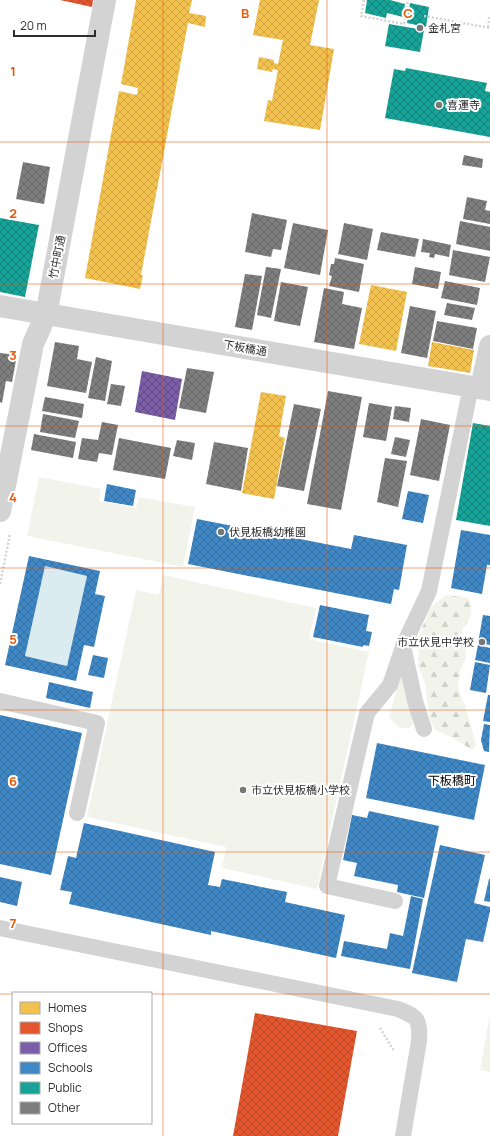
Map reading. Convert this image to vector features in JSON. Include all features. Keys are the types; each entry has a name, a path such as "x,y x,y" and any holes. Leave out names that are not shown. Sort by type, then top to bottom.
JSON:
{"street":[{"name":"竹中町通","path":"0,511 34,344 46,315 105,0"},
{"name":"下板橋通","path":"0,306 480,388"},
{"path":"480,388 490,346"}],"lane":[{"path":"395,902 327,886 367,713 390,685 403,646 429,591 480,388"},
{"path":"403,646 415,701 424,729"},
{"path":"0,701 97,723 78,813"},
{"path":"0,928 398,1009 413,1014 420,1025 419,1041 403,1136"}],"path":[{"path":"364,0 361,16 404,24 408,0"},
{"path":"424,16 489,28 490,15"},
{"path":"379,1027 397,1055"}],"green space":[{"path":"39,477 101,489 99,501 136,508 139,497 195,507 183,567 27,536"},
{"path":"163,575 316,608 309,639 369,652 317,889 222,868 226,847 87,817 136,590 159,595"},
{"path":"446,595 469,598 471,607 470,618 462,628 463,641 466,647 466,658 460,671 458,688 469,718 476,745 472,750 455,739 434,729 430,718 426,695 426,685 418,665 419,636 430,608"},
{"path":"402,670 412,712 413,724 409,728 402,728 398,726 389,717"},
{"path":"490,1014 490,1072 480,1070"}],"shaded area":[{"path":"45,566 87,576 67,666 25,656"}],"building: Homes":[{"path":"136,0 192,0 189,13 206,16 205,27 188,23 141,275 143,275 140,289 85,278 119,91 137,95 138,88 121,84"},
{"path":"260,0 319,0 310,45 334,49 320,130 264,121 268,100 272,101 278,70 273,69 272,72 257,69 259,57 274,60 274,63 278,64 283,40 253,35"},
{"path":"371,285 407,292 396,351 359,344"},
{"path":"432,342 474,350 470,373 428,366"},
{"path":"261,392 286,396 279,436 285,438 274,499 242,493"}],"building: Shops":[{"path":"60,0 93,0 92,7"},
{"path":"255,1013 357,1031 338,1136 233,1136"}],"building: Offices":[{"path":"142,371 182,379 175,420 135,412"}],"building: Schools":[{"path":"107,484 136,490 133,506 104,501"},
{"path":"408,491 429,495 423,523 402,519"},
{"path":"197,519 351,549 354,535 407,545 399,590 394,589 391,604 188,564"},
{"path":"461,530 490,535 490,565 487,565 482,594 451,588"},
{"path":"29,556 100,571 95,594 105,596 94,647 84,645 76,681 5,665","holes":["45,566 87,576 67,666 25,656"]},
{"path":"320,605 369,615 366,631 372,632 369,646 363,645 363,647 313,637"},
{"path":"483,615 490,616 490,645 478,643"},
{"path":"478,645 490,648 490,663 475,660"},
{"path":"93,655 108,658 104,678 88,675"},
{"path":"475,662 490,665 486,693 470,690"},
{"path":"49,682 93,692 90,708 46,698"},
{"path":"488,695 490,695 490,722 483,721"},
{"path":"0,715 82,733 51,875 0,864"},
{"path":"484,724 490,725 489,752 484,751 481,740"},
{"path":"377,743 485,765 474,820 366,798"},
{"path":"369,811 439,826 424,898 397,892 398,885 354,876 357,863 343,860 352,815 367,818"},
{"path":"84,823 215,852 208,885 220,887 222,879 287,892 285,902 345,915 336,958 211,931 211,935 69,904 72,892 60,890 68,856 76,858"},
{"path":"440,845 485,855 474,903 490,907 490,911 483,942 466,939 457,982 412,973"},
{"path":"0,877 22,882 17,906 0,902"},
{"path":"490,879 490,902 484,901"},
{"path":"411,896 423,899 410,969 341,956 344,941 387,949 390,933 403,936"}],"building: Public":[{"path":"367,0 390,0 405,4 403,17 387,13 386,18 365,13"},
{"path":"410,3 429,7 426,27 407,23"},
{"path":"389,24 424,30 420,52 385,46"},
{"name":"喜運寺","path":"406,68 487,83 485,91 490,92 490,137 385,118 394,69 405,71"},
{"path":"0,218 39,225 25,297 0,292"},
{"path":"473,423 490,426 490,526 456,520"}],"building: Other":[{"path":"464,155 483,159 482,168 462,165"},
{"path":"23,162 50,167 44,204 16,199"},
{"path":"467,197 487,201 485,210 490,211 490,224 463,219"},
{"path":"252,213 287,220 281,250 273,249 271,257 245,252"},
{"path":"460,221 490,227 490,251 456,244"},
{"path":"293,223 328,230 320,275 284,268"},
{"path":"344,223 373,229 367,260 338,254"},
{"path":"381,232 419,239 415,257 377,250"},
{"path":"423,239 451,245 449,257 435,254 434,258 429,257 430,253 421,252"},
{"path":"453,250 490,257 485,282 449,275"},
{"path":"335,258 364,264 359,292 329,286 332,276 329,275 331,264 334,264"},
{"path":"266,267 281,269 271,318 257,315"},
{"path":"415,267 441,272 438,289 412,284"},
{"path":"245,274 262,276 252,330 235,327"},
{"path":"445,281 480,288 477,305 441,298"},
{"path":"281,282 308,287 300,326 274,321"},
{"path":"324,288 344,292 342,304 362,308 354,349 314,342"},
{"path":"447,303 475,308 472,320 444,315"},
{"path":"410,306 436,311 427,358 401,353"},
{"path":"437,321 477,328 473,349 433,341"},
{"path":"55,342 79,346 77,359 92,362 86,393 47,386"},
{"path":"0,353 17,355 12,382 6,381 2,403 0,402"},
{"path":"96,357 112,361 105,401 88,398"},
{"path":"187,368 214,372 206,413 179,408"},
{"path":"111,384 125,386 121,406 107,404"},
{"path":"328,391 362,397 341,510 307,504"},
{"path":"45,397 84,404 82,418 42,411"},
{"path":"369,403 392,407 386,441 363,437"},
{"path":"294,404 321,409 304,491 277,486"},
{"path":"395,406 411,408 409,422 393,419"},
{"path":"43,414 79,421 75,438 40,432"},
{"path":"421,419 450,425 439,481 410,475"},
{"path":"102,422 118,425 112,455 99,453 97,462 78,459 82,438 98,440"},
{"path":"34,434 76,442 73,458 31,450"},
{"path":"395,437 410,440 406,457 391,454"},
{"path":"119,438 171,448 165,479 113,470"},
{"path":"177,440 195,443 192,460 173,456"},
{"path":"214,442 248,448 241,491 206,484"},
{"path":"385,458 407,461 398,507 377,502"}],"place":[{"name":"金札宮","path":"420,28"},
{"name":"喜運寺","path":"439,105"},
{"name":"伏見板橋幼稚園","path":"221,532"},
{"name":"市立伏見中学校","path":"482,642"},
{"name":"市立伏見板橋小学校","path":"243,790"}],"district":[{"name":"下板橋町","path":"452,781"}]}
